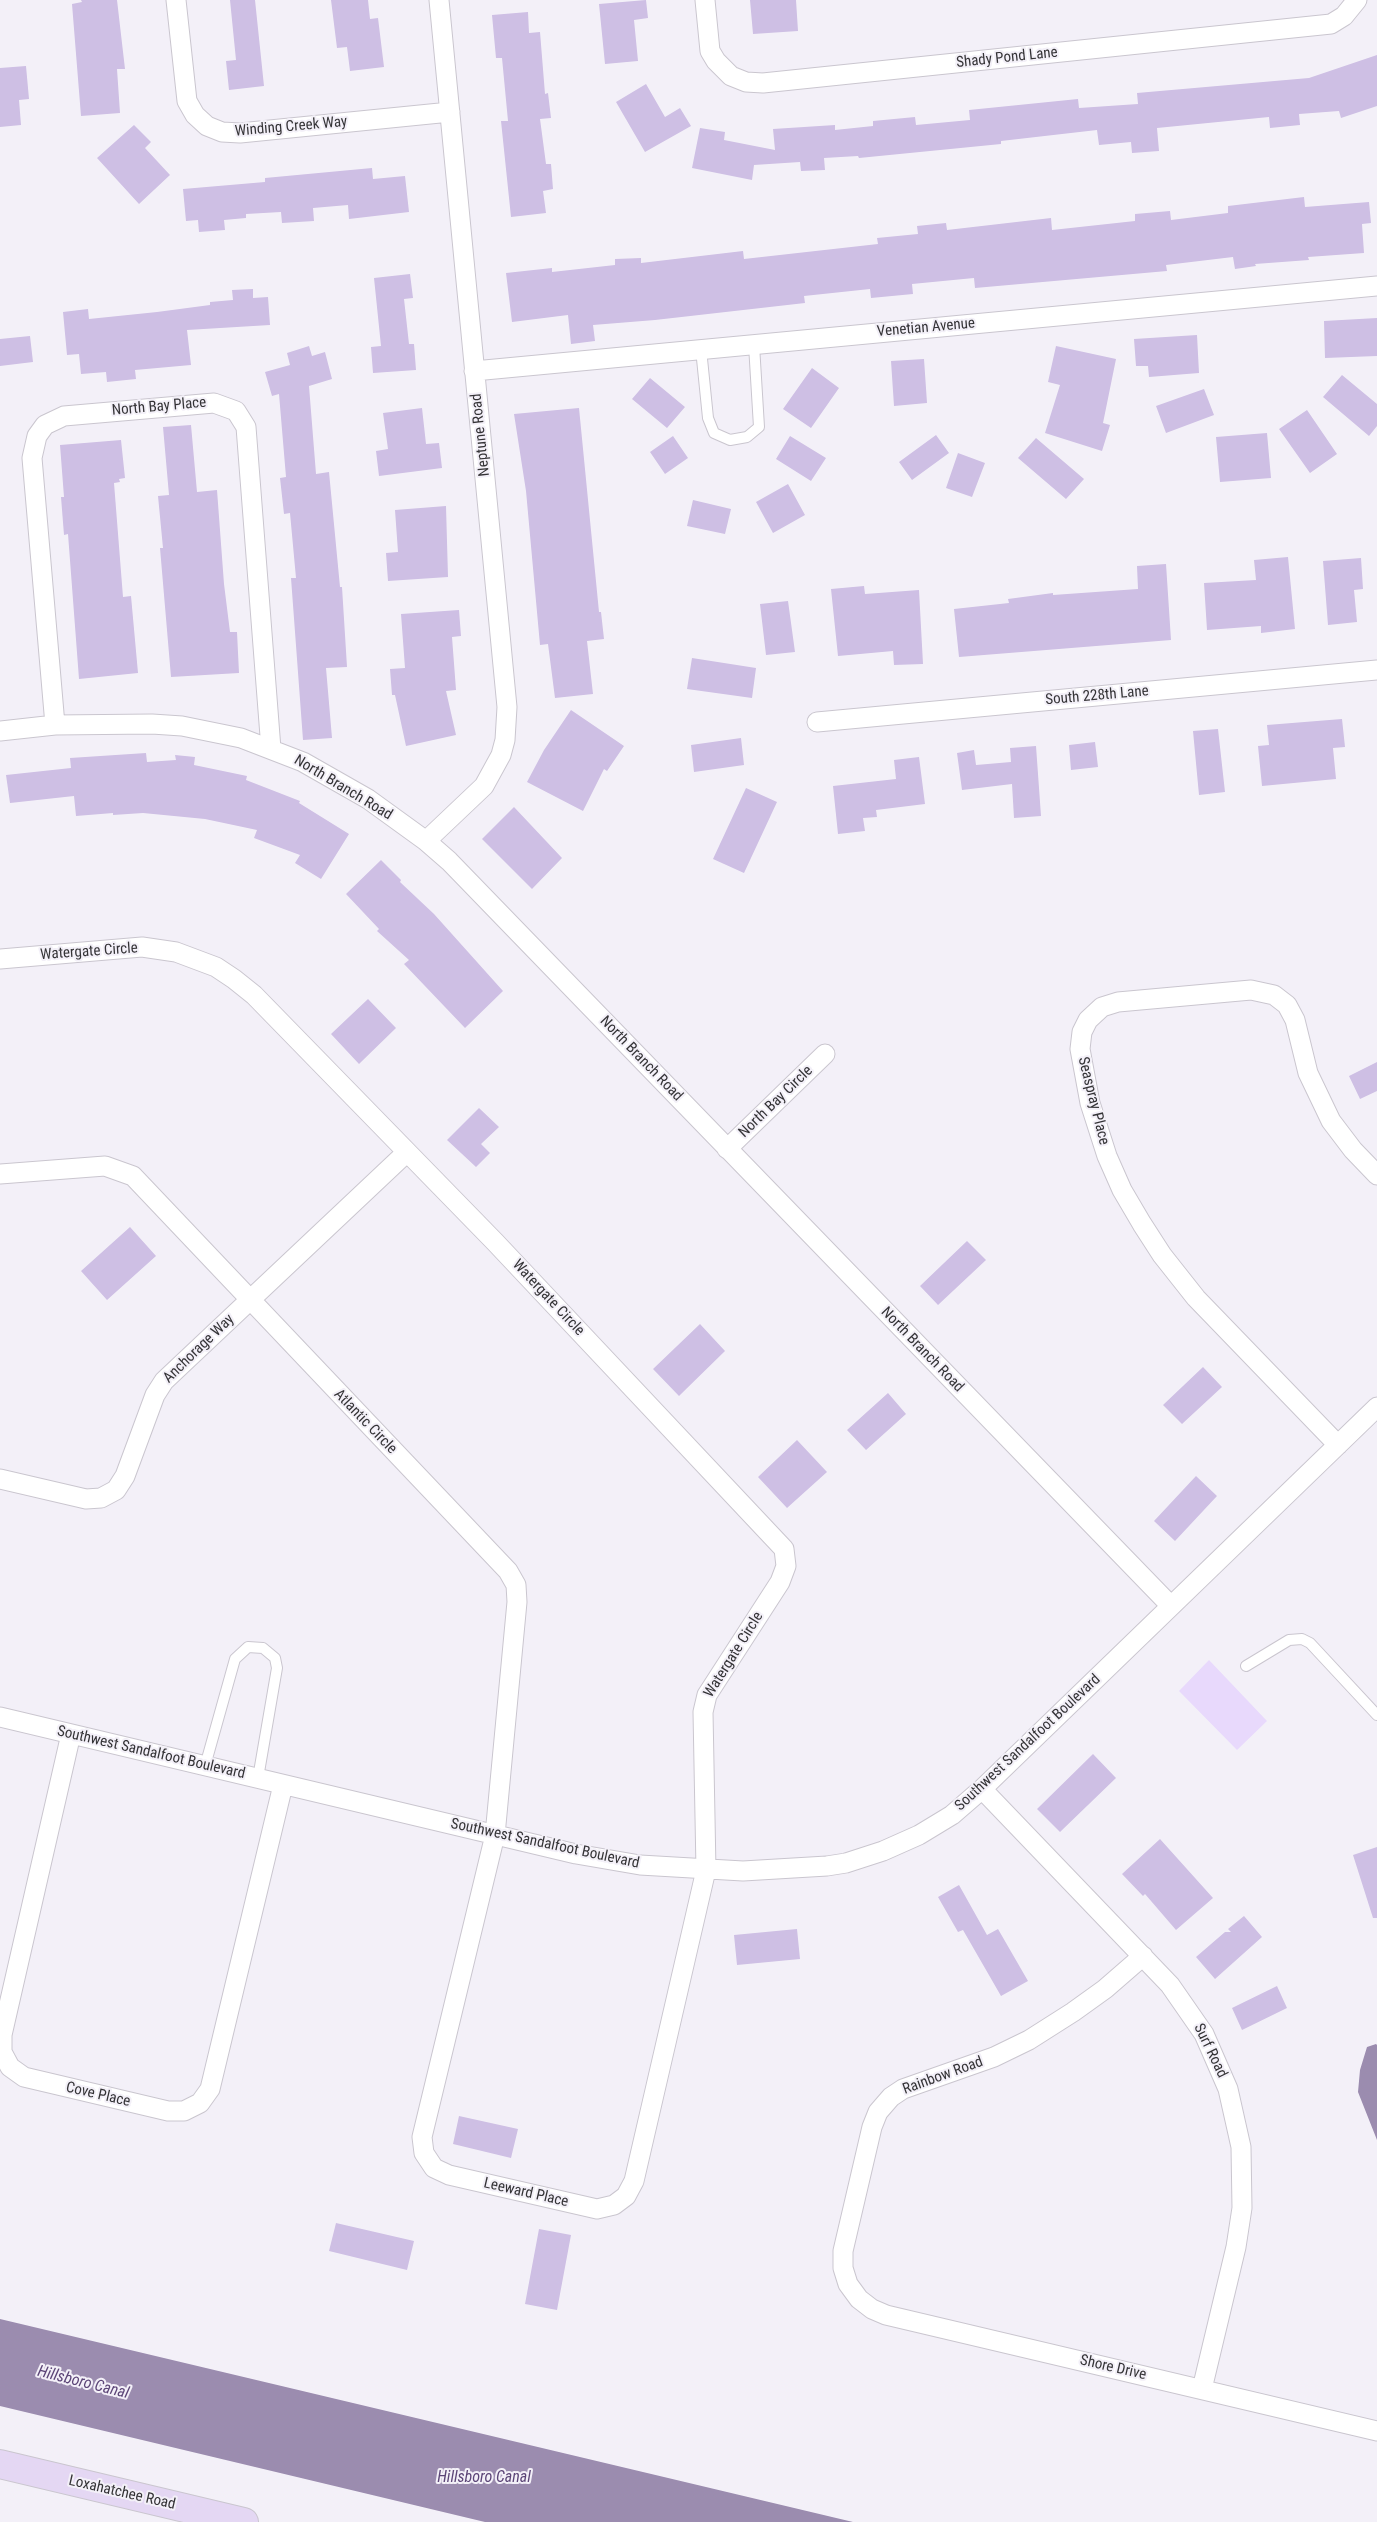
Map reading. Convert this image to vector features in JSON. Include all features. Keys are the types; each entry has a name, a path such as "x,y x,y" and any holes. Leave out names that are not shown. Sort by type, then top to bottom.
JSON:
{"main road":[{"name":"Loxahatchee Road","path":"0,2464 244,2522"}],"street":[{"name":"Winding Creek Way","path":"176,0 186,101 195,115 207,126 222,132 240,133 450,112"},
{"name":"Neptune Road","path":"426,840 484,786 501,755 505,740 507,707 439,0"},
{"name":"Shady Pond Lane","path":"705,0 710,51 716,61 731,76 746,82 763,83 1331,24 1344,16 1357,0"},
{"name":"Venetian Avenue","path":"474,371 1377,286"},
{"name":"North Bay Place","path":"55,726 32,458 37,436 45,425 64,416 214,403 236,411 246,426 271,749"},
{"name":"South 228th Lane","path":"817,722 1377,670"},
{"name":"North Branch Road","path":"0,731 55,726 152,724 182,726 241,738 303,762 368,799 426,840 1171,1606"},
{"name":"Watergate Circle","path":"0,959 142,947 176,952 216,967 234,978 254,994 495,1242 784,1549 786,1566 780,1582 706,1695 703,1712 706,1870"},
{"name":"Seaspray Place","path":"1338,1445 1196,1298 1162,1254 1122,1190 1107,1156 1090,1103 1080,1049 1082,1032 1088,1020 1102,1007 1118,1002 1251,990 1274,995 1287,1005 1294,1020 1308,1073 1332,1121 1353,1150 1377,1175"},
{"name":"North Bay Circle","path":"727,1149 825,1054"},
{"name":"Anchorage Way","path":"0,1479 86,1499 101,1498 116,1490 125,1476 155,1394 164,1381 407,1152"},
{"name":"Atlantic Circle","path":"0,1174 105,1166 133,1176 508,1572 516,1585 517,1602 494,1834"},
{"name":"Southwest Sandalfoot Boulevard","path":"0,1717 576,1854 630,1863 706,1870 743,1871 827,1866 846,1863 883,1851 919,1835 952,1814 982,1789 1377,1407"},
{"name":"Cove Place","path":"71,1734 4,2026 2,2052 10,2067 24,2077 176,2111 184,2111 200,2104 210,2090 283,1784"},
{"name":"Surf Road","path":"982,1789 1183,2000 1214,2052 1228,2089 1241,2148 1242,2208 1236,2247 1202,2390"},
{"name":"Leeward Place","path":"494,1834 422,2137 424,2154 434,2168 449,2175 597,2209 614,2205 626,2196 634,2181 706,1870"},
{"name":"Rainbow Road","path":"854,2294 848,2284 843,2268 843,2251 872,2127 878,2112 891,2097 903,2089 994,2057 1029,2040 1105,1989 1143,1956"},
{"name":"Shore Drive","path":"854,2294 872,2309 886,2315 1377,2431"}],"lane":[{"path":"701,350 708,418 714,433 730,440 747,437 759,427 754,345"},
{"path":"1246,1666 1289,1640 1302,1638 1310,1643 1377,1715"},
{"path":"205,1766 235,1658 248,1647 263,1648 275,1658 277,1668 258,1778"}],"shaded area":[{"path":"1209,1660 1267,1721 1237,1750 1179,1691"}],"water":[{"path":"1376,2044 1377,2140 1358,2092 1360,2070 1367,2047"},
{"name":"Hillsboro Canal","path":"0,2319 853,2522 485,2522 0,2406"}],"building":[{"path":"81,0 117,0 125,69 117,69 120,113 81,116 72,4 82,2"},
{"path":"230,0 255,0 264,86 229,90 226,61 236,60"},
{"path":"331,0 368,0 370,19 378,18 384,67 350,71 347,47 337,48"},
{"path":"646,0 648,18 634,20 638,61 605,64 599,4"},
{"path":"750,0 796,0 798,31 753,34"},
{"path":"528,12 529,33 540,32 545,94 548,93 551,118 540,119 546,164 551,164 553,189 543,191 546,213 511,217 501,121 508,121 502,58 496,58 492,15"},
{"path":"1377,55 1377,106 1341,118 1339,111 1299,114 1300,125 1270,128 1269,117 1157,128 1159,151 1132,153 1131,142 1099,145 1097,130 1001,141 1001,144 859,158 858,156 824,158 825,170 801,171 800,162 754,165 752,180 692,168 700,128 725,132 724,140 775,150 773,129 835,125 835,130 873,126 873,121 915,117 916,125 970,120 969,110 1078,99 1079,108 1138,104 1137,93 1309,78"},
{"path":"26,66 29,99 19,100 21,125 0,127 0,68"},
{"path":"646,84 665,117 680,108 691,126 645,152 616,102"},
{"path":"134,125 151,142 145,148 170,175 139,204 97,158"},
{"path":"372,168 373,179 405,176 409,212 349,219 348,205 313,208 314,221 282,223 281,212 246,214 246,218 224,220 225,230 199,232 198,220 186,221 183,189 265,182 265,178"},
{"path":"1304,197 1305,207 1369,202 1371,223 1362,224 1364,253 1308,257 1309,260 1255,264 1256,266 1235,269 1233,257 1166,265 1167,271 975,288 974,278 912,284 913,294 871,298 870,289 804,296 805,303 593,325 595,341 571,344 568,315 512,322 506,273 552,268 552,272 615,265 615,259 641,258 641,263 743,251 744,259 878,244 877,238 918,234 917,226 946,223 947,230 1051,218 1052,230 1135,221 1135,214 1170,211 1171,220 1228,213 1228,206"},
{"path":"410,274 413,298 404,299 409,344 414,344 416,370 373,373 371,347 381,346 374,278"},
{"path":"253,289 253,298 268,297 270,325 187,330 191,365 135,370 136,379 107,382 106,372 81,374 79,354 67,355 63,312 88,309 89,319 157,312 210,305 210,302 233,300 232,290"},
{"path":"1377,318 1377,356 1325,358 1324,321"},
{"path":"1197,335 1199,373 1149,377 1148,366 1136,366 1134,339"},
{"path":"30,336 33,362 0,366 0,339"},
{"path":"309,346 312,356 325,352 332,379 309,386 316,474 329,472 340,587 342,587 347,667 326,668 332,738 303,740 291,578 296,578 290,513 284,514 280,478 286,477 279,394 272,396 265,372 290,365 287,353"},
{"path":"1056,346 1116,359 1103,423 1110,425 1102,451 1045,433 1060,385 1048,382"},
{"path":"924,359 927,403 894,406 891,361"},
{"path":"812,368 839,388 811,428 783,409"},
{"path":"1342,375 1377,404 1377,426 1369,436 1323,397"},
{"path":"650,378 685,407 667,428 632,399"},
{"path":"1204,389 1214,415 1166,433 1156,406"},
{"path":"422,408 426,444 439,443 442,468 379,476 376,451 388,449 383,413"},
{"path":"579,408 599,612 601,612 604,639 587,641 593,694 555,698 548,644 540,645 526,491 514,414"},
{"path":"1307,410 1337,454 1310,473 1279,429"},
{"path":"191,425 197,492 217,490 224,584 230,632 237,632 239,673 171,677 160,548 163,548 158,496 169,495 163,427"},
{"path":"1267,433 1271,478 1220,482 1216,437"},
{"path":"936,435 949,453 912,480 899,462"},
{"path":"673,436 688,458 665,474 650,452"},
{"path":"790,436 826,458 811,481 776,459"},
{"path":"1036,438 1084,479 1066,499 1018,458"},
{"path":"121,440 125,478 119,479 120,482 114,483 123,597 131,596 138,673 79,679 68,534 64,535 61,497 64,497 60,445"},
{"path":"958,453 985,463 972,497 946,488"},
{"path":"788,484 805,515 773,533 756,502"},
{"path":"693,500 731,509 725,534 687,526"},
{"path":"446,506 448,577 388,581 386,553 398,552 395,510"},
{"path":"1288,557 1295,629 1261,633 1261,626 1207,630 1204,583 1256,580 1254,560"},
{"path":"1361,558 1363,589 1354,590 1357,622 1328,625 1323,561"},
{"path":"1166,564 1171,640 959,657 954,609 1009,603 1008,599 1053,593 1053,595 1138,589 1137,566"},
{"path":"864,586 865,594 919,590 923,664 894,665 893,651 838,656 831,589"},
{"path":"788,601 795,652 766,655 760,604"},
{"path":"459,610 461,636 452,637 456,690 446,691 456,735 406,746 395,695 392,695 390,669 405,668 401,614"},
{"path":"692,658 756,668 752,698 687,689"},
{"path":"571,710 624,746 607,771 604,769 583,811 527,782 544,750"},
{"path":"1342,719 1345,747 1333,748 1336,779 1262,786 1258,746 1269,745 1267,725"},
{"path":"1218,729 1225,792 1199,795 1193,731"},
{"path":"741,738 744,765 694,772 691,745"},
{"path":"1095,742 1098,767 1071,770 1069,745"},
{"path":"1036,746 1041,816 1014,818 1012,784 962,790 957,753 974,750 976,765 1011,762 1010,748"},
{"path":"146,753 147,762 176,760 175,755 195,757 194,765 247,776 246,780 300,801 299,803 349,834 321,879 295,863 300,855 254,838 257,830 205,819 143,813 76,816 74,796 10,803 6,775 71,768 70,758"},
{"path":"919,757 925,804 876,810 877,817 863,818 865,831 838,834 833,786 896,779 894,760"},
{"path":"746,788 777,802 744,873 713,859"},
{"path":"514,807 562,858 532,889 482,839"},
{"path":"381,860 401,880 400,882 434,914 503,991 465,1028 404,964 409,960 377,931 379,929 346,894"},
{"path":"368,999 396,1028 359,1064 331,1034"},
{"path":"1377,1062 1377,1091 1360,1099 1349,1076"},
{"path":"479,1108 499,1127 481,1144 490,1153 476,1167 447,1140"},
{"path":"130,1227 156,1256 107,1300 81,1271"},
{"path":"967,1241 986,1260 938,1305 920,1286"},
{"path":"700,1324 725,1351 679,1396 653,1369"},
{"path":"1203,1367 1222,1387 1182,1424 1163,1405"},
{"path":"888,1393 906,1414 866,1450 847,1430"},
{"path":"797,1440 827,1472 787,1508 758,1477"},
{"path":"1196,1476 1217,1496 1175,1541 1154,1521"},
{"path":"1093,1754 1116,1778 1060,1832 1037,1809"},
{"path":"1160,1839 1213,1898 1176,1930 1145,1894 1143,1896 1122,1874"},
{"path":"1377,1847 1377,1918 1373,1918 1353,1855"},
{"path":"959,1885 987,1935 998,1929 1028,1981 1001,1996 963,1930 958,1932 938,1897"},
{"path":"1244,1916 1262,1937 1215,1979 1196,1957 1225,1932 1231,1932 1228,1929"},
{"path":"797,1929 800,1959 737,1965 734,1935"},
{"path":"1277,1986 1287,2008 1242,2030 1232,2008"},
{"path":"459,2116 518,2129 511,2158 453,2144"},
{"path":"336,2223 414,2241 407,2270 329,2251"},
{"path":"539,2229 571,2235 557,2310 525,2304"}]}
